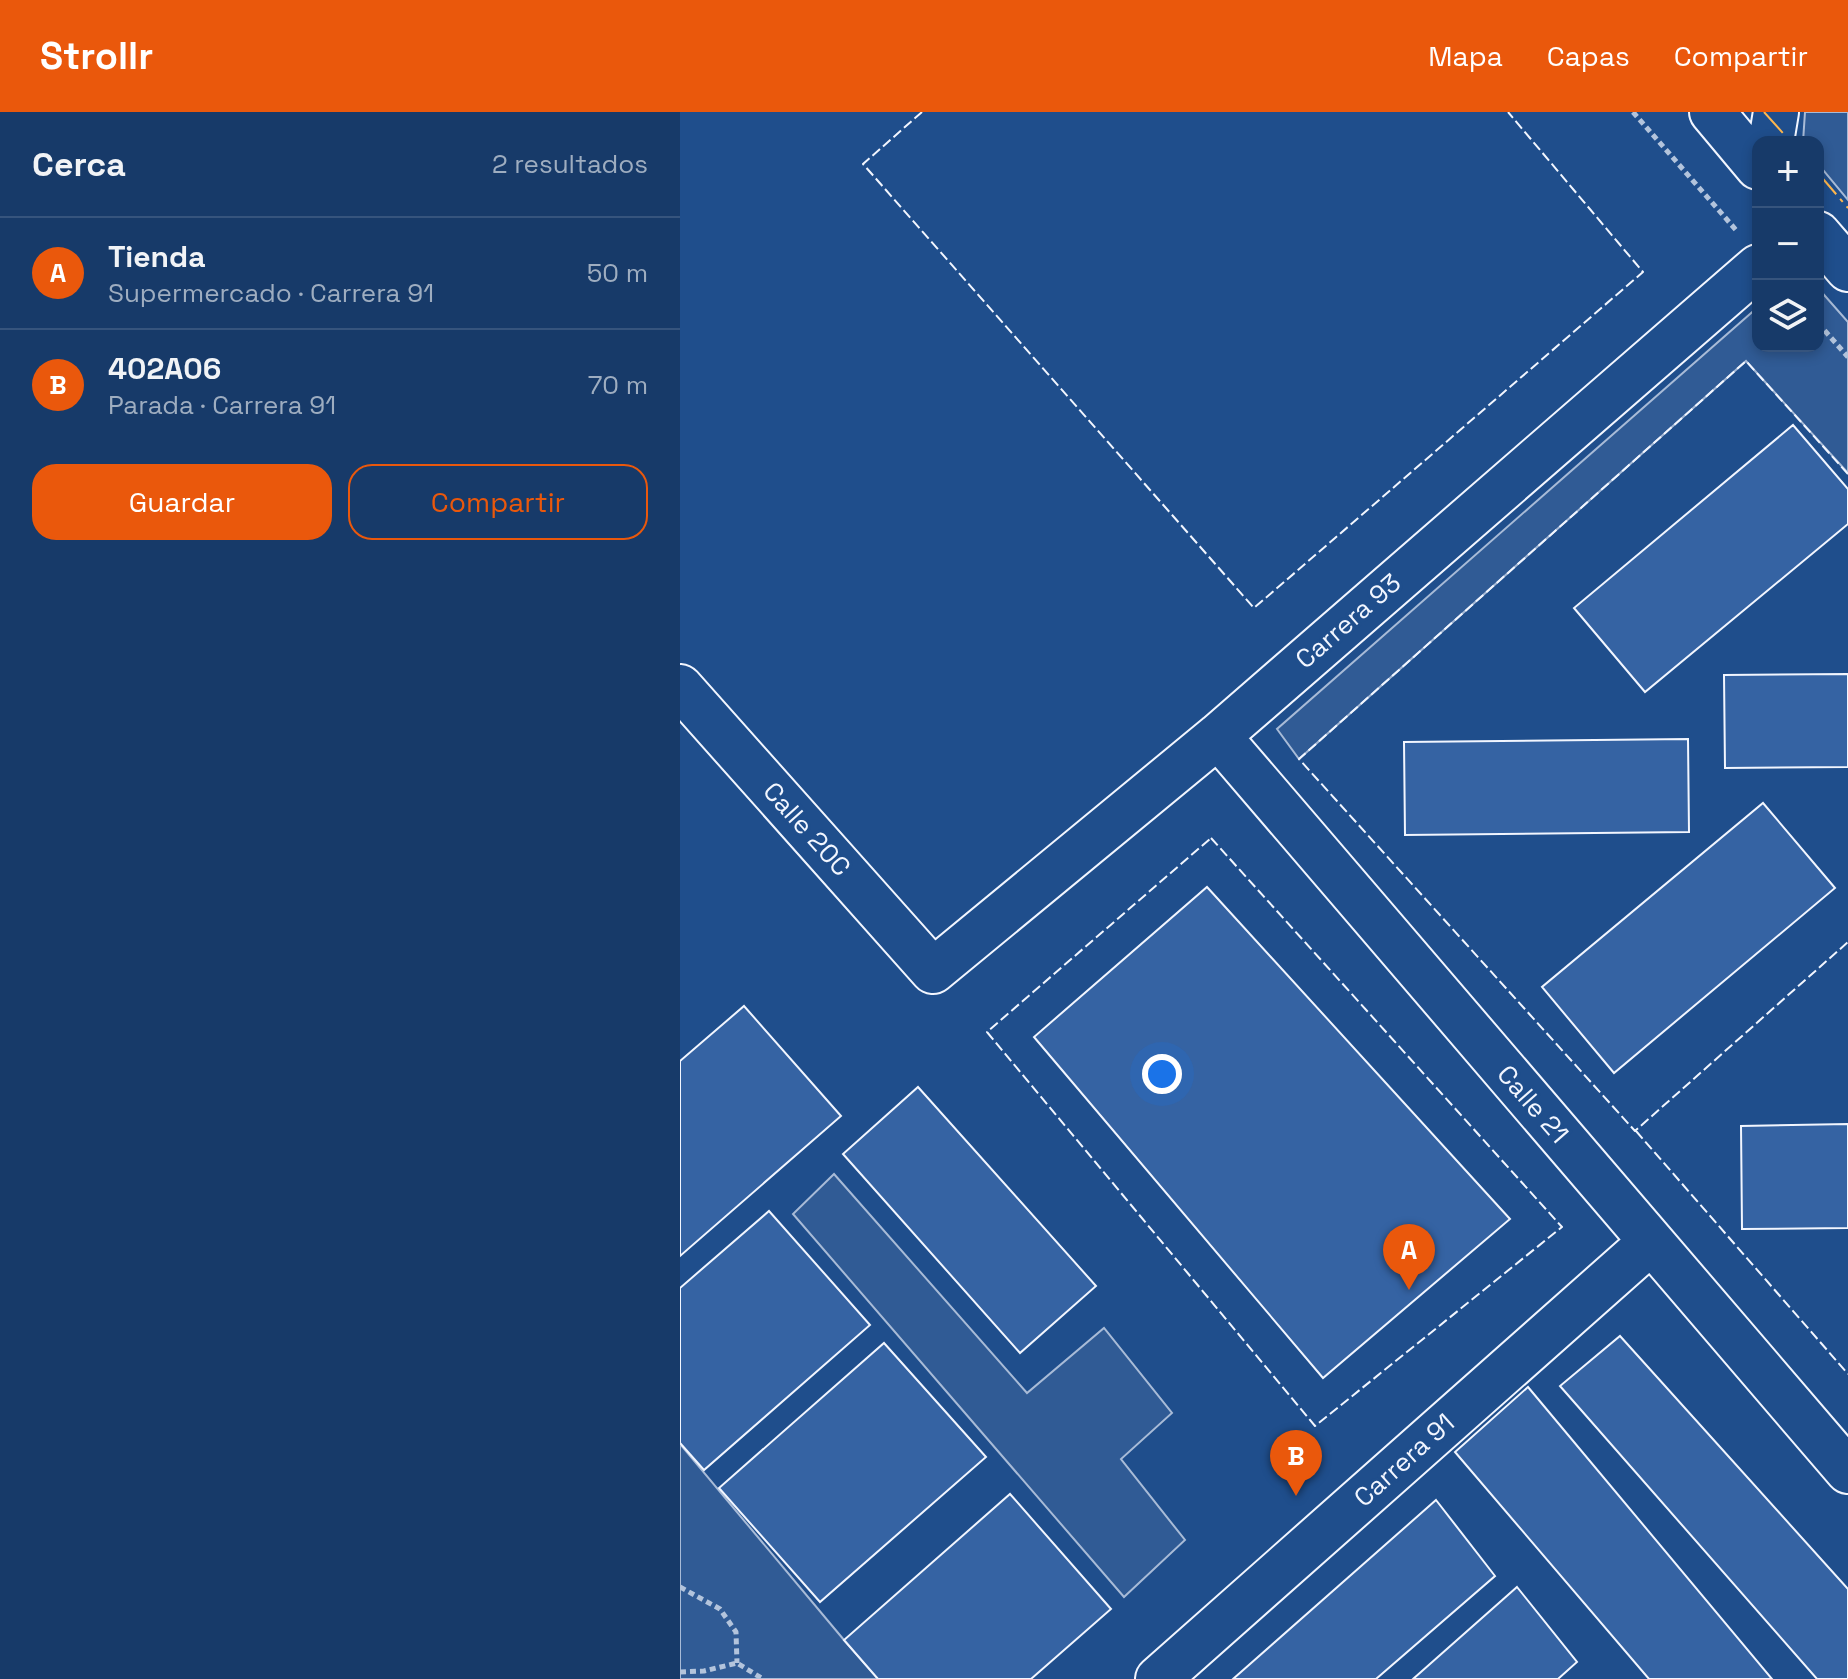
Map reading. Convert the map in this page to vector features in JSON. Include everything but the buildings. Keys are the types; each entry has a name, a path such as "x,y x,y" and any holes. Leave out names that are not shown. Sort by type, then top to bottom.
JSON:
{"street":[{"path":"1712,112 1752,160"},
{"path":"1772,136 1776,112"},
{"path":"1824,241 1848,269"},
{"name":"Carrera 93","path":"933,971 1218,736 1748,250"},
{"name":"Calle 20C","path":"680,687 933,971"},
{"name":"Calle 21","path":"1218,736 1848,1471"},
{"name":"Carrera 91","path":"1158,1679 1651,1242"}],"path":[{"path":"1633,112 1748,250"},
{"path":"1824,330 1848,357"},
{"path":"680,1587 720,1609 736,1632 737,1663"},
{"path":"682,1673 737,1663 763,1679"}],"shaded area":[{"path":"1805,112 1848,112 1848,200 1824,171 1824,136 1803,136"},
{"path":"1824,295 1848,322 1848,473 1746,361 1299,759 1277,729 1752,312 1752,352 1824,352"},
{"path":"834,1174 1027,1393 1104,1328 1172,1413 1121,1459 1185,1540 1124,1597 793,1214"},
{"path":"680,1444 844,1640 878,1679 680,1679"}],"fence":[{"path":"922,112 863,164 1254,608 1643,272 1508,112"},
{"path":"1848,474 1746,361 1299,759 1635,1131 1848,942"},
{"path":"1211,838 1562,1227 1315,1426 987,1032 1211,838"},
{"path":"1636,1131 1848,1374"}],"power":[{"path":"1764,112 1786,136"},
{"path":"1824,180 1848,208"}],"place":[{"name":"Tienda","path":"1409,1290"},
{"name":"402A06","path":"1296,1496"}]}
